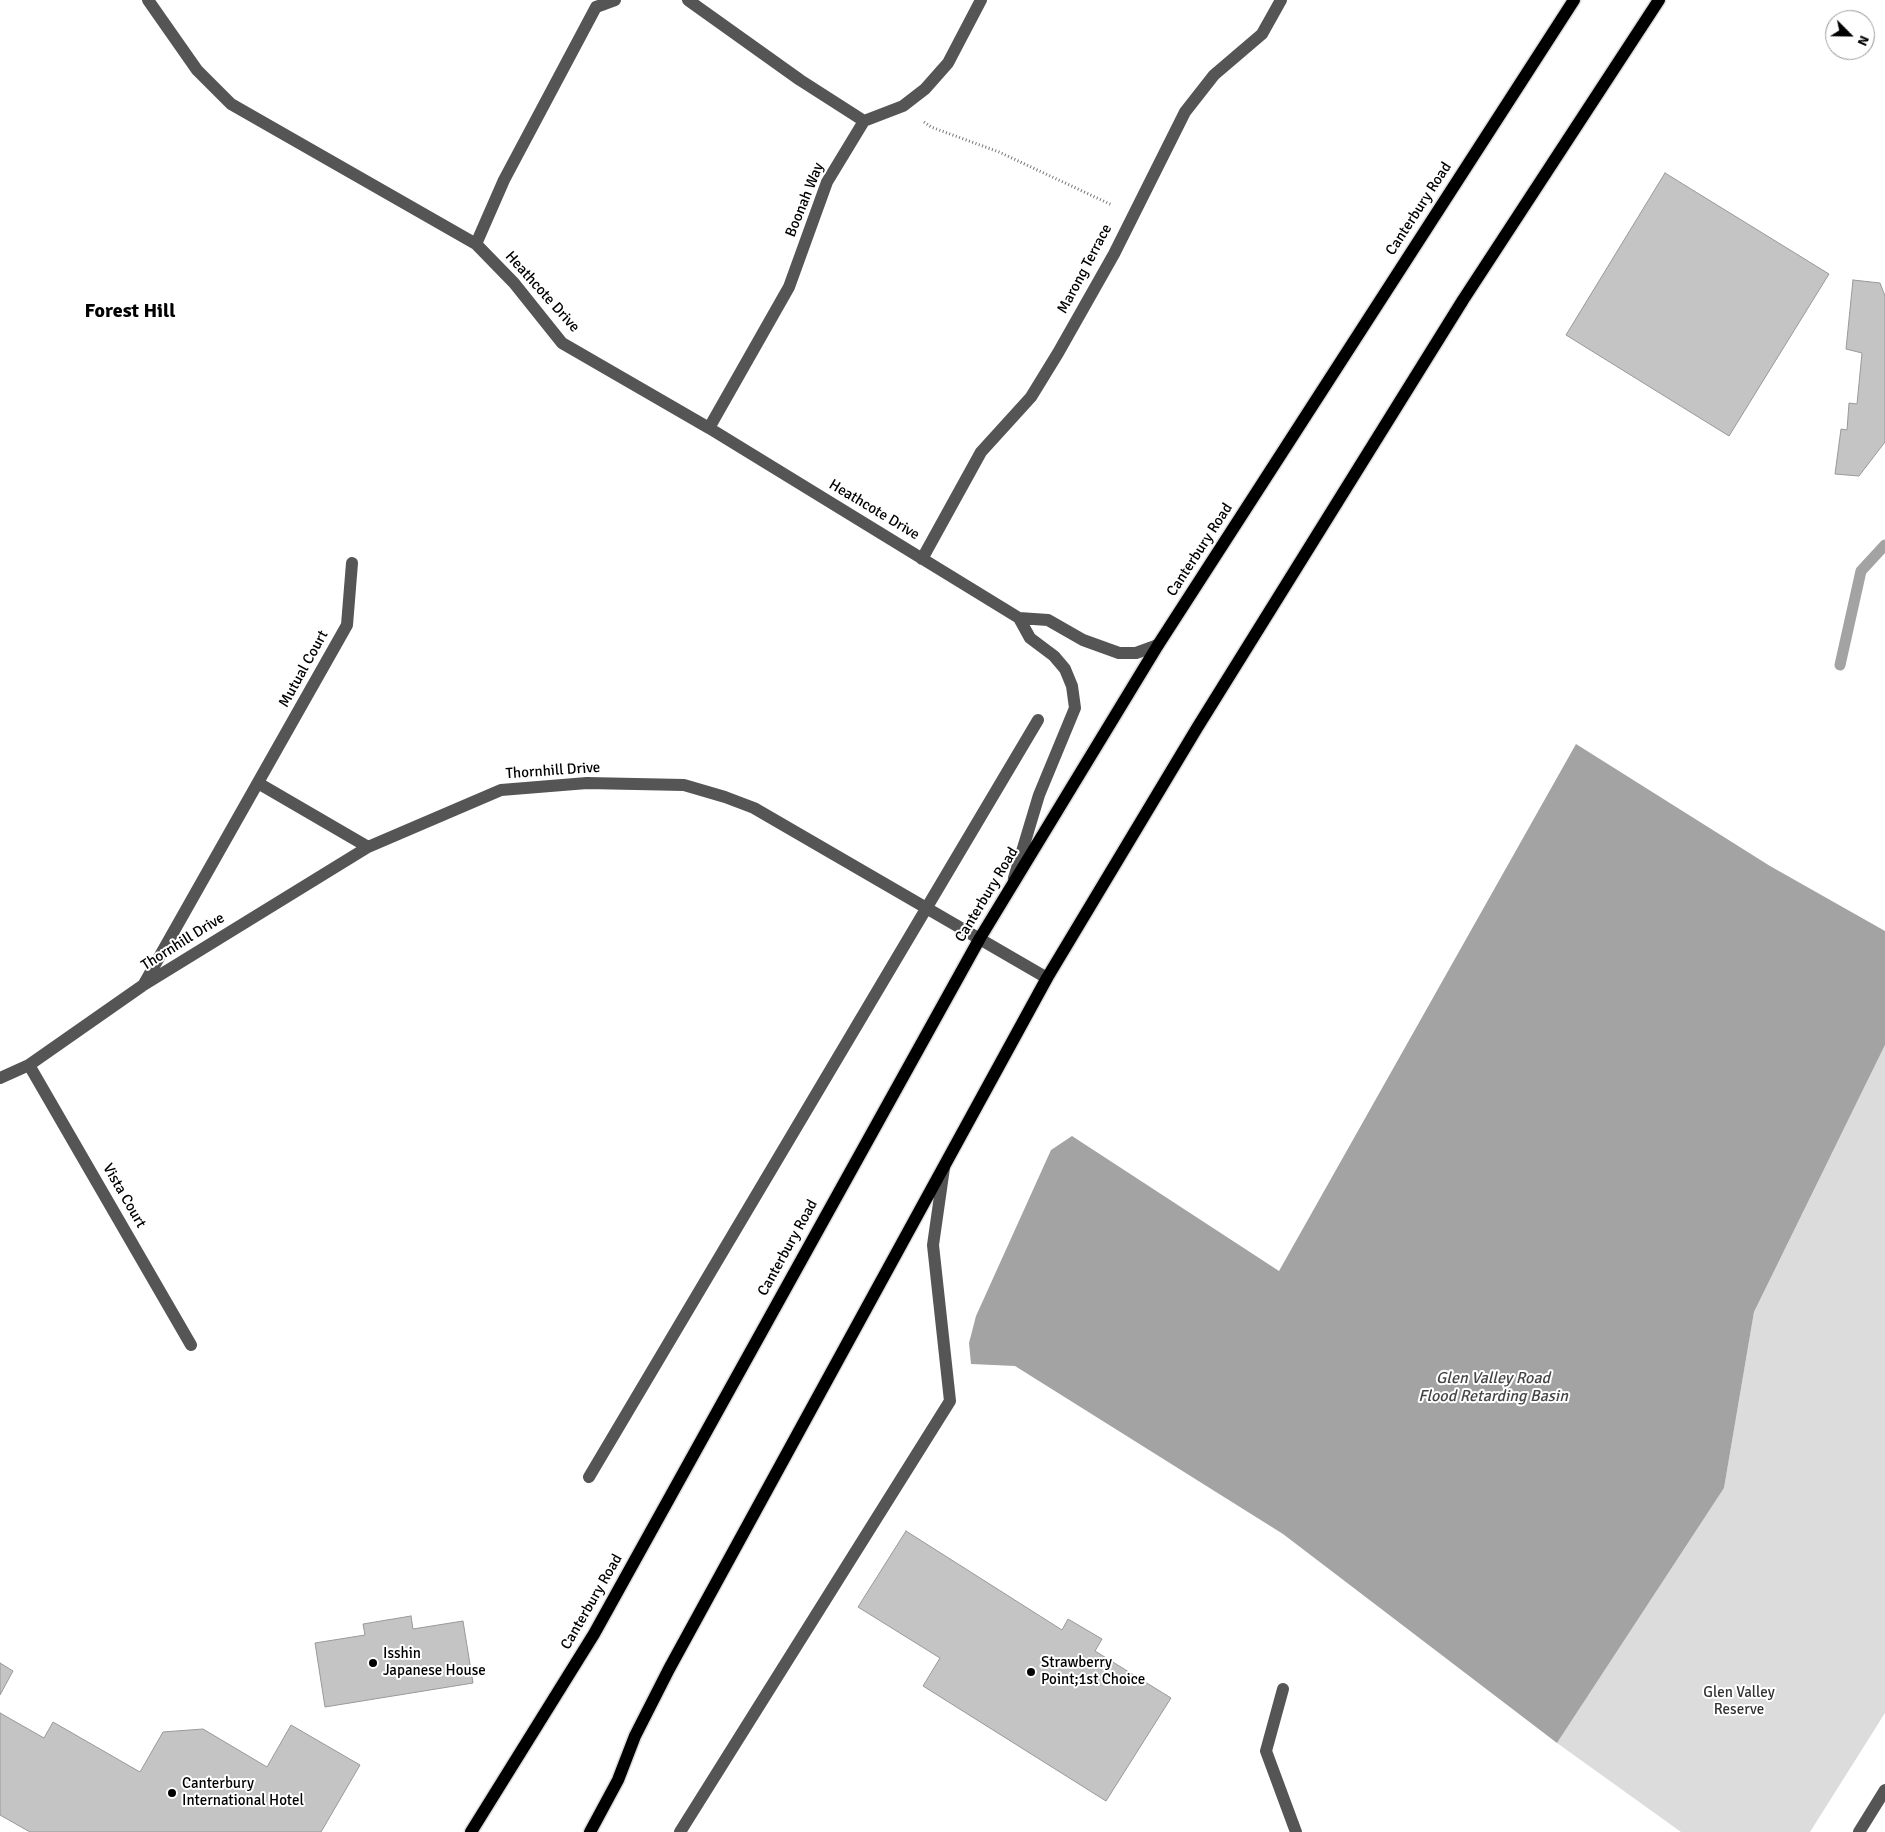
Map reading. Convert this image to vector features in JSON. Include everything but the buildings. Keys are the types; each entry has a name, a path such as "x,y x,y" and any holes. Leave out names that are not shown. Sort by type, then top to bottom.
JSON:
{"main road":[{"name":"Canterbury Road","path":"471,1832 594,1634 980,938 1158,645 1574,0"},
{"path":"590,1832 618,1780 635,1736 669,1669 944,1163 1047,978 1197,728 1448,325 1659,0"}],"street":[{"name":"Heathcote Drive","path":"148,0 197,70 231,104 476,244 514,283 562,343 709,428 1019,618 1048,620 1083,640 1119,653 1136,653 1158,645"},
{"path":"476,244 504,180 594,4 615,0"},
{"path":"688,0 725,24 784,69 864,121 903,106 925,89 948,63 981,0"},
{"name":"Marong Terrace","path":"922,559 981,452 1031,398 1058,353 1114,254 1132,214 1185,112 1214,75 1262,34 1281,0"},
{"name":"Boonah Way","path":"709,428 739,379 789,287 827,182 864,121"},
{"name":"Mutual Court","path":"142,986 347,625 352,563"},
{"name":"Heathcote Drive","path":"1011,888 1039,795 1075,708 1072,686 1065,669 1054,656 1030,638 1019,618"},
{"path":"589,1477 1038,720"},
{"path":"258,783 368,847"},
{"name":"Thornhill Drive","path":"0,1078 29,1065 142,986 368,847 500,790 587,783 684,785 754,808 1047,978"},
{"name":"Vista Court","path":"29,1065 191,1344"},
{"path":"680,1832 950,1401 933,1245 944,1163"},
{"path":"1283,1688 1266,1751 1296,1832"},
{"path":"1859,1832 1885,1790"}],"path":[{"path":"903,106 931,127 999,152 1132,214"}],"green space":[{"name":"Glen Valley Reserve","path":"1885,1045 1885,1713 1810,1832 1681,1832 1557,1743 1724,1488 1754,1312"}],"water":[{"name":"Glen Valley Road Flood Retarding Basin","path":"1576,744 1770,866 1885,931 1885,1045 1754,1312 1724,1488 1557,1743 1283,1534 1015,1366 971,1364 969,1343 976,1316 1051,1150 1072,1136 1279,1271"}],"waterway":[{"path":"1840,665 1861,571 1885,545"}],"place":[{"name":"Isshin Japanese House","path":"373,1663"},
{"name":"Strawberry Point;1st Choice","path":"1031,1672"},
{"name":"Canterbury International Hotel","path":"172,1793"}],"district":[{"name":"Forest Hill","path":"130,312"}]}
